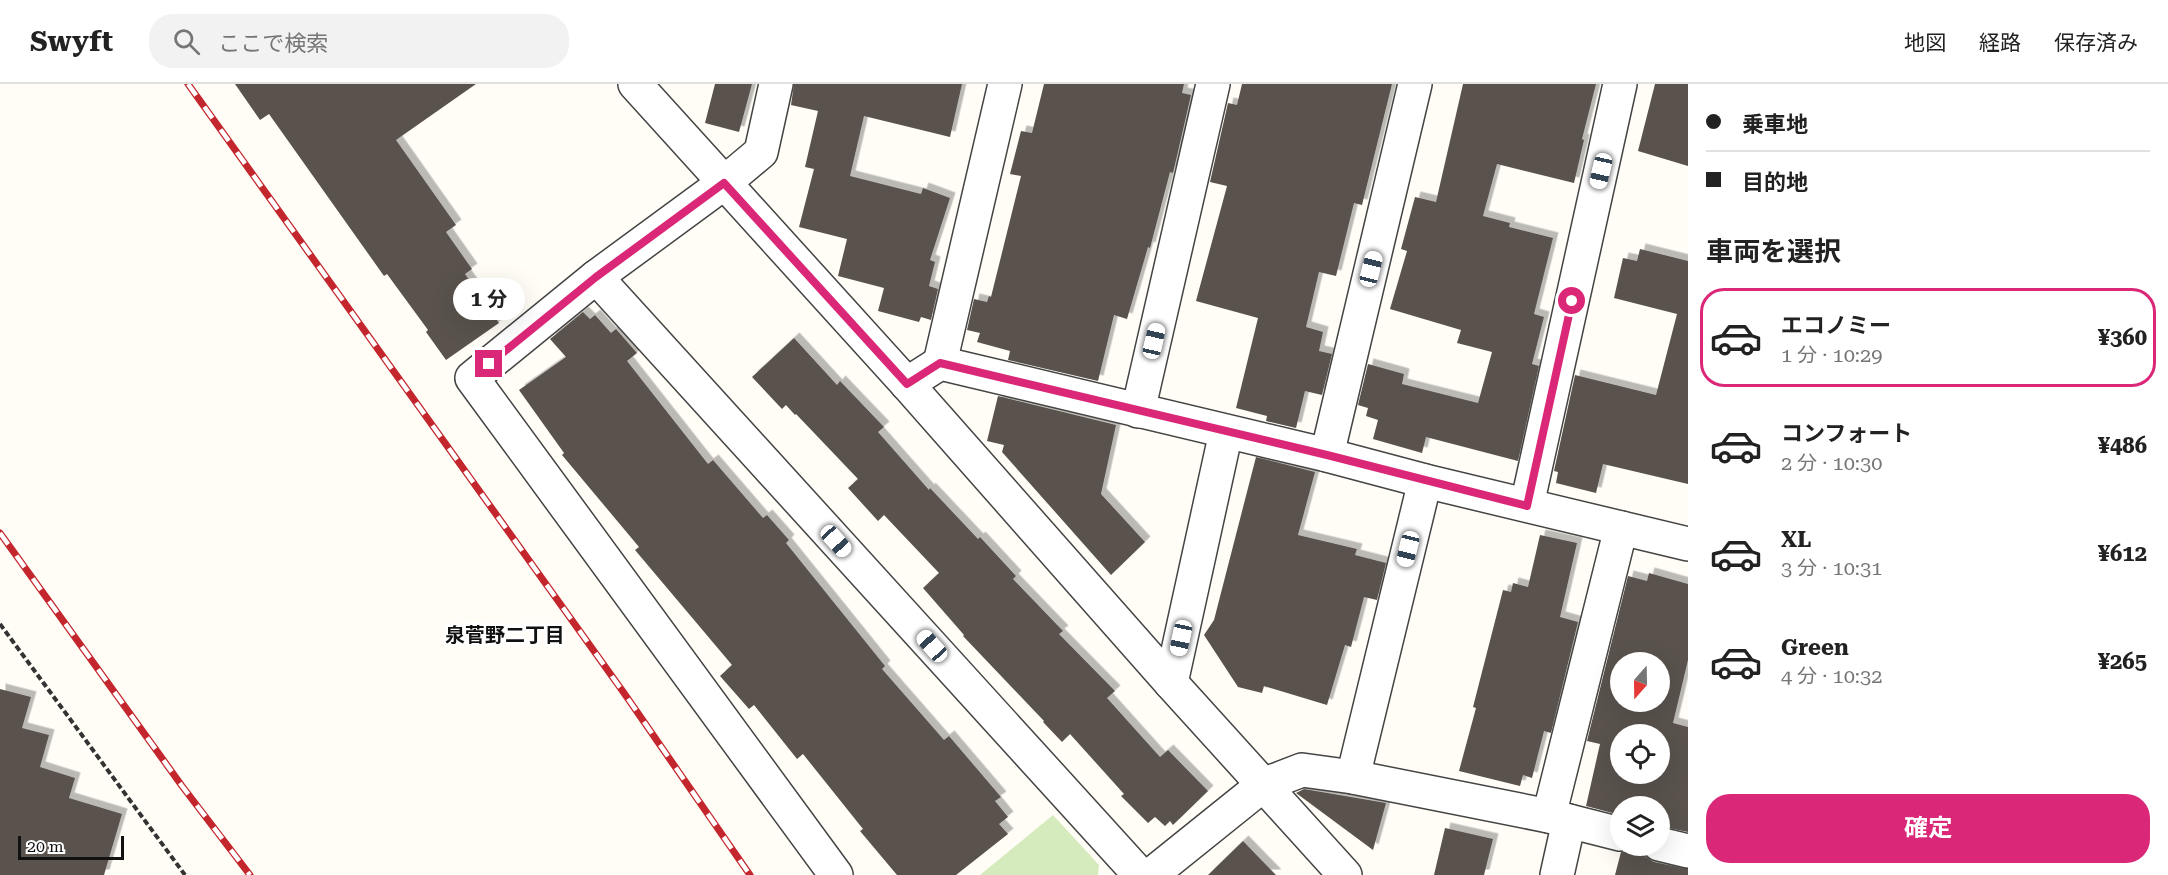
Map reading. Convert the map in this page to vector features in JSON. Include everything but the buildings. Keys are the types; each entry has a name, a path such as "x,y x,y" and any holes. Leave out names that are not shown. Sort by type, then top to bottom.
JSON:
{"street":[{"path":"635,84 907,384 1171,683 1345,875"},
{"path":"776,84 761,152 724,183 596,277 471,378 836,875"},
{"path":"907,384 940,363 1005,84"},
{"path":"1138,411 1213,84"},
{"path":"1327,455 1415,84"},
{"path":"1527,506 1620,84"},
{"path":"596,277 1140,875"},
{"path":"940,363 1688,544"},
{"path":"1171,683 1226,432"},
{"path":"1353,777 1425,481"},
{"path":"1557,875 1559,819 1621,528"},
{"path":"1151,875 1263,785 1302,770 1353,777 1610,832"},
{"path":"1670,847 1688,851"}],"path":[{"path":"0,624 185,875"}],"green space":[{"path":"1053,815 1099,865 1098,875 980,875"}],"railway":[{"path":"188,84 624,693 750,875"},
{"path":"0,533 182,786 250,875"}],"district":[{"name":"泉菅野二丁目","path":"505,635"}],"route":[{"path":"489,364 596,277 724,183 907,384 940,363 1327,455 1527,506 1572,301"}]}
